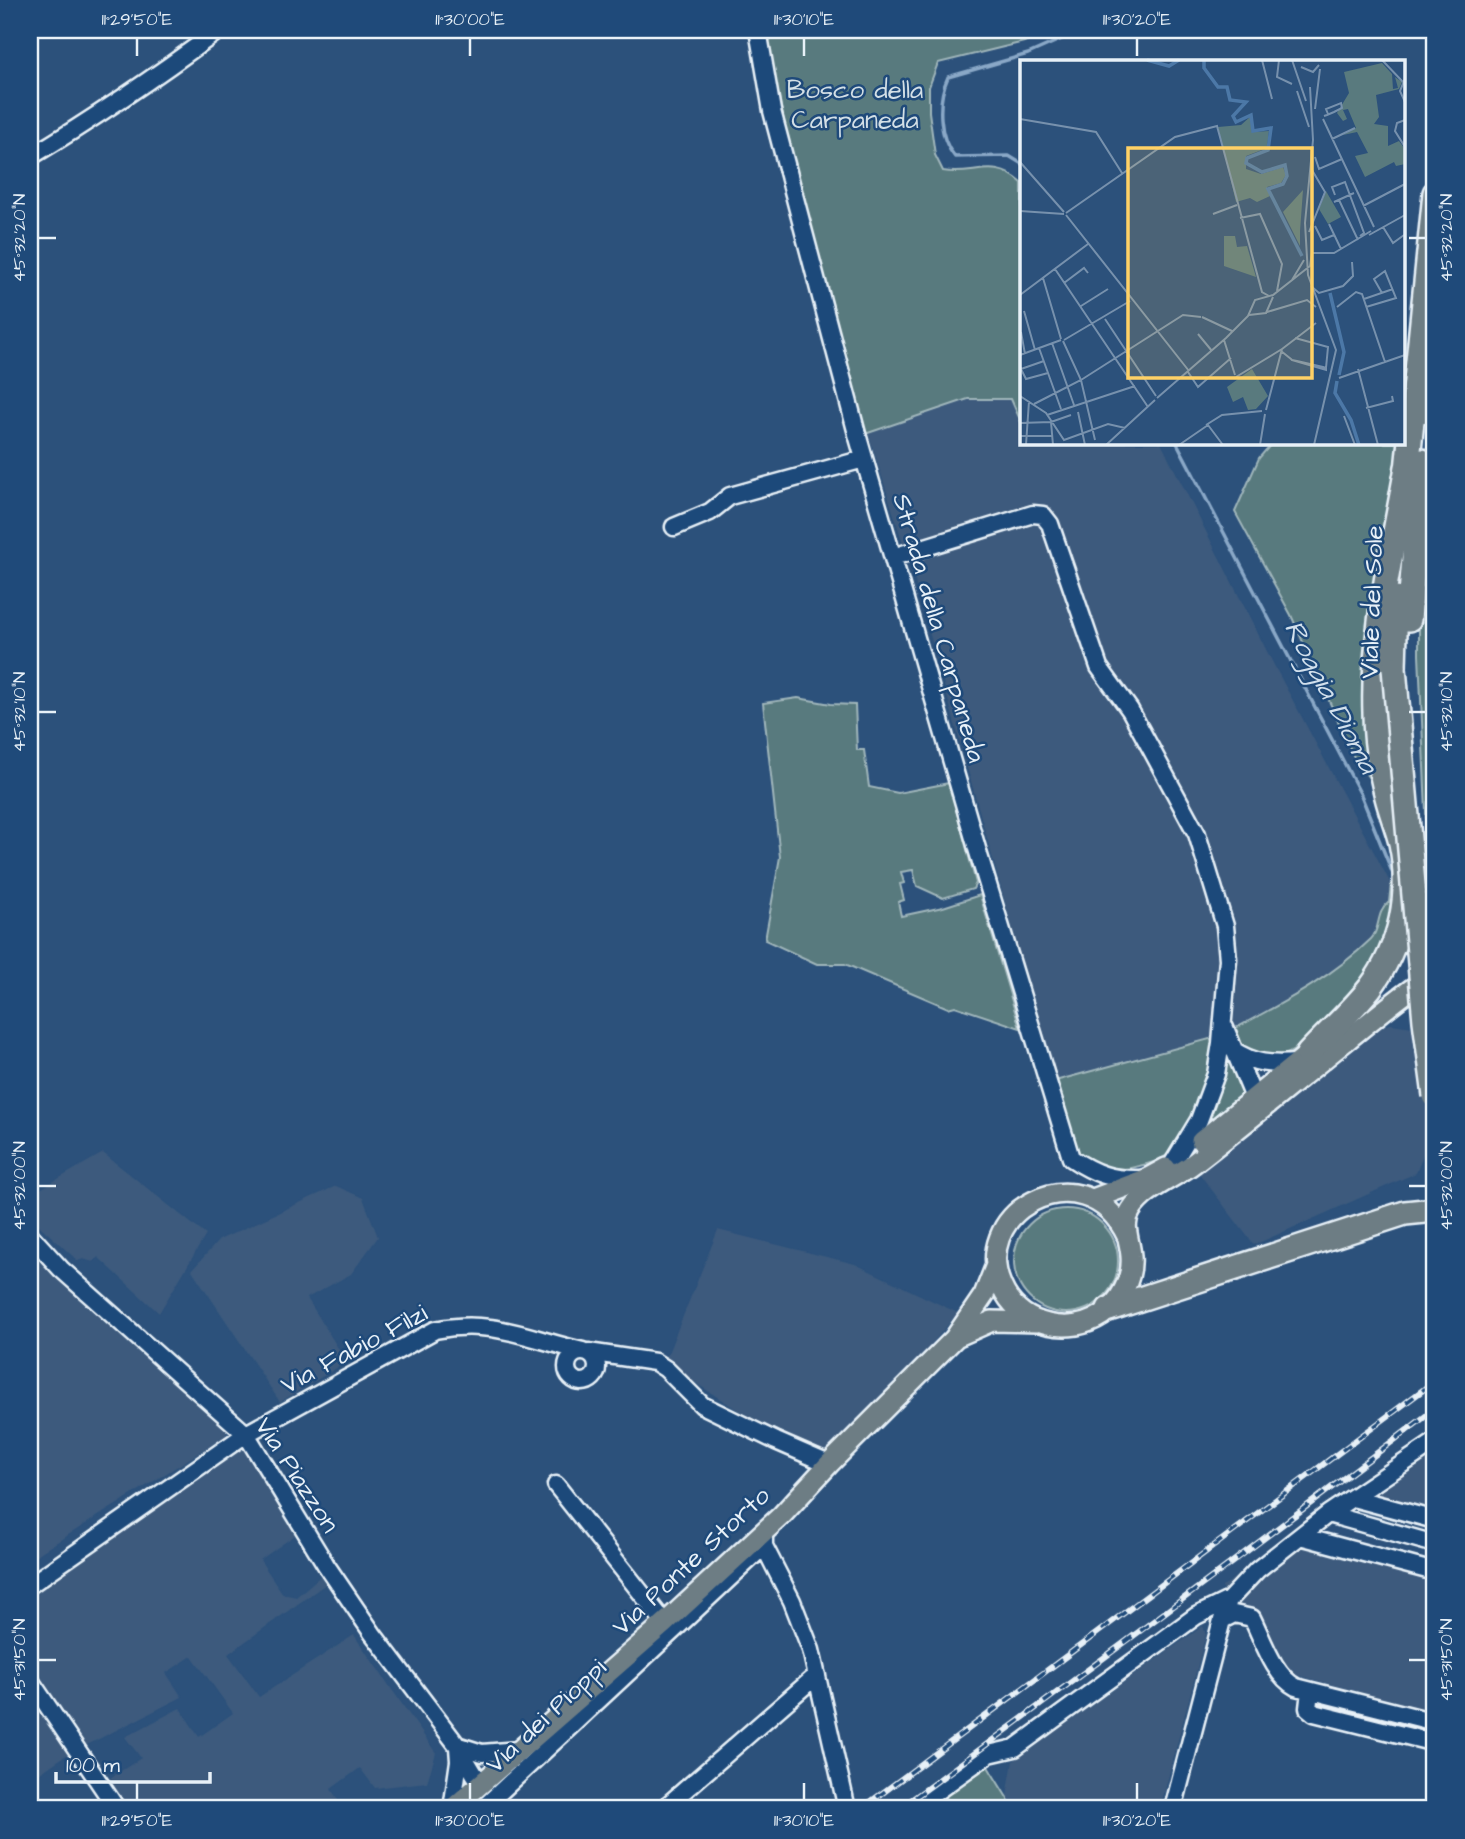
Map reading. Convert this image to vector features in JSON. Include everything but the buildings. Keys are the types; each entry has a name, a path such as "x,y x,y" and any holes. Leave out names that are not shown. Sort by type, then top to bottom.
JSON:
{"highway":[{"name":"Viale del Sole","path":"1435,193 1396,600 1435,1017"},
{"name":"Viale del Sole","path":"1435,317 1402,668 1424,1021 1435,1096"},
{"path":"1427,411 1435,378"},
{"path":"1302,1058 1370,988 1391,953 1403,921 1406,876 1401,842 1378,757 1375,713 1380,626 1407,467"},
{"path":"1109,1309 1405,1213 1435,1210"}],"main road":[{"path":"1093,1199 1146,1179 1173,1163 1302,1058 1430,965"},
{"path":"1127,1236 1114,1214 1093,1199 1073,1193 1051,1193 1025,1204 1006,1224 1000,1237 996,1265 1006,1294 1026,1315 1051,1326 1076,1325 1099,1317 1117,1300 1128,1280 1131,1256 1125,1224 1130,1211 1138,1202 1192,1165 1250,1119 1430,965"},
{"name":"Via Ponte Storto","path":"452,1809 482,1797 519,1750 764,1539 829,1464 954,1339 984,1295 996,1265"},
{"name":"Via Ponte Storto","path":"954,1339 992,1321 1040,1322"}],"street":[{"path":"30,157 124,97 219,30"},
{"name":"Strada della Carpaneda","path":"758,30 772,111 864,459 1071,1158 1091,1172 1111,1178 1146,1179"},
{"path":"674,527 710,512 730,496 864,459"},
{"path":"892,558 1033,514 1044,516 1050,524 1099,667 1130,710 1198,834 1225,926 1228,959 1221,1043 1211,1090 1190,1139 1173,1163"},
{"path":"1222,1016 1233,1050 1254,1098 1250,1119"},
{"path":"1233,1050 1256,1063 1272,1065 1302,1058"},
{"name":"Via Piazzon","path":"30,1235 61,1269 246,1434 326,1565 373,1634 463,1747 477,1759 482,1797"},
{"name":"Via Fabio Filzi","path":"30,1585 246,1434 435,1330 460,1325 484,1326 513,1331 541,1342 585,1352 642,1359"},
{"name":"Via Fabio Filzi","path":"541,1342 566,1363"},
{"path":"596,1372 595,1358 585,1352 571,1356 566,1363 568,1374 575,1381 587,1381 596,1372 618,1363 642,1359 655,1362 666,1369 702,1405 829,1464"},
{"path":"1173,1809 1229,1600 1257,1570 1328,1514 1435,1441"},
{"path":"556,1485 665,1623"},
{"path":"1353,1498 1435,1520"},
{"path":"1328,1514 1435,1544"},
{"path":"1300,1536 1435,1572"},
{"path":"764,1539 811,1650 847,1809"},
{"name":"Via dei Pioppi","path":"482,1797 764,1539"},
{"path":"1240,1587 1244,1603 1287,1683 1435,1722 1433,1742 1314,1713 1308,1708 1310,1691"},
{"path":"912,1809 989,1754 1015,1748 1196,1616 1229,1600"},
{"path":"1222,1620 1234,1614 1252,1618"},
{"path":"663,1809 817,1675"},
{"path":"30,1680 117,1809"},
{"path":"452,1809 463,1747 482,1753 519,1750"}],"shaded area":[{"path":"968,399 1012,399 1020,419 1020,444 1162,444 1275,667 1391,884 1389,902 1381,909 1374,937 1324,979 1236,1028 1213,1038 1055,1081 914,578 868,433"},
{"path":"1391,1024 1413,1027 1428,1111 1424,1153 1416,1173 1254,1245 1195,1168 1375,1028"},
{"path":"103,1153 206,1235 159,1313 98,1257 93,1262 83,1259 78,1261 30,1217 30,1195"},
{"path":"336,1186 363,1198 378,1237 351,1274 307,1298 344,1361 280,1402 192,1270 219,1240"},
{"path":"718,1230 855,1264 958,1313 893,1389 829,1455 742,1413 657,1358 666,1358"},
{"path":"30,1249 226,1427 226,1435 30,1559"},
{"path":"1435,1435 1435,1515 1351,1493"},
{"path":"234,1448 245,1450 298,1533 260,1560 283,1594 296,1597 324,1573 330,1581 228,1654 259,1697 354,1635 436,1753 427,1782 375,1788 360,1768 331,1789 344,1809 123,1809 104,1782 141,1758 125,1737 180,1708 199,1737 233,1713 192,1656 166,1673 182,1697 81,1748 30,1672 30,1583"},
{"path":"1285,1541 1435,1579 1435,1713 1296,1675 1280,1684 1242,1621 1234,1623 1222,1587"},
{"path":"1203,1626 1206,1635 1160,1809 1014,1809 1007,1796 1013,1761"},
{"path":"30,1691 72,1751 30,1780"}],"green space":[{"name":"Bosco della Carpaneda","path":"765,30 1051,30 1024,42 938,63 929,87 929,112 935,155 943,171 993,169 1012,175 1020,181 1020,419 1011,399 968,399 868,433 857,434 801,203"},
{"path":"1271,444 1397,444 1373,784 1354,757 1291,615 1235,512 1259,458"},
{"path":"1435,446 1435,637 1431,684 1435,710 1435,920 1427,833 1419,629 1428,570 1428,478"},
{"path":"798,698 855,705 857,750 864,750 869,787 898,793 949,783 976,883 973,889 943,898 917,886 913,870 901,872 904,883 900,884 904,900 898,902 901,916 980,895 1020,1028 955,1006 948,1008 845,964 817,964 765,940 780,857 763,703"},
{"path":"1398,883 1391,924 1381,954 1348,997 1288,1053 1268,1056 1243,1048 1236,1028 1306,988 1356,953 1374,935 1382,911 1389,902 1391,884"},
{"path":"1213,1038 1202,1098 1192,1122 1170,1152 1151,1163 1120,1169 1095,1164 1074,1152 1055,1081"},
{"path":"1225,1043 1244,1095 1204,1126"},
{"path":"1066,1209 1086,1213 1103,1224 1114,1241 1118,1261 1114,1281 1103,1298 1086,1309 1066,1313 1046,1309 1029,1298 1018,1281 1014,1261 1018,1241 1029,1224 1046,1213"},
{"path":"987,1765 1014,1809 926,1809"}],"waterway":[{"name":"Roggia Dioma","path":"1020,163 1009,156 955,157 945,139 941,119 942,97 948,77 1028,54 1082,30"},
{"name":"Roggia Dioma","path":"1178,444 1361,795 1395,879"}],"railway":[{"path":"861,1809 1435,1381"},
{"path":"899,1809 1435,1409"}]}
